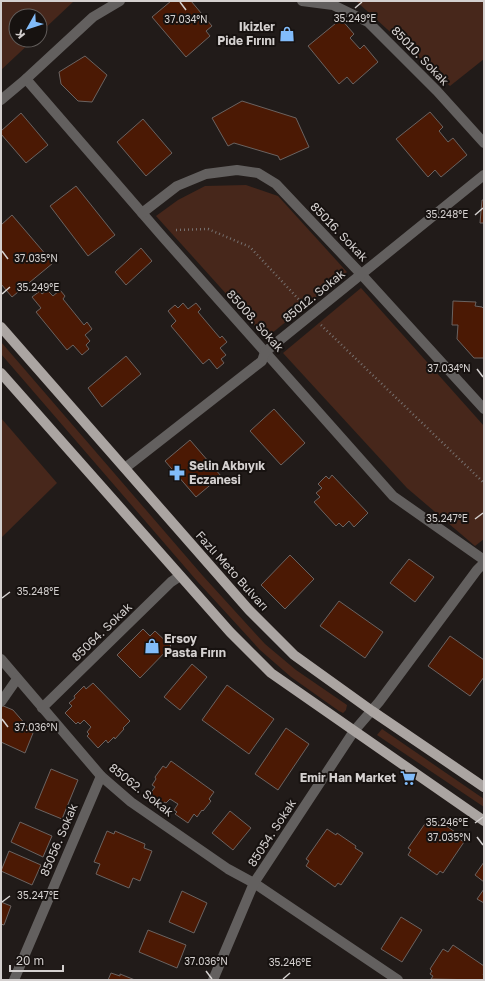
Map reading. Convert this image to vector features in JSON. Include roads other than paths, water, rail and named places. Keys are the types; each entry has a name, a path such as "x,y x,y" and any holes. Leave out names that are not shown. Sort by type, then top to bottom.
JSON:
{"main road":[{"name":"Fazlı Meto Bulvarı","path":"1,327 249,610 294,655 372,711 484,787"},
{"path":"1,373 230,632 271,673 484,821"}],"street":[{"path":"1,100 26,80 93,17 120,1"},
{"name":"85010. Sokak","path":"302,1 333,5 368,22 437,91 484,143"},
{"name":"85008. Sokak","path":"26,80 393,496 484,560"},
{"name":"85016. Sokak","path":"142,213 177,186 206,174 237,170 258,173 276,184 362,274 484,409"},
{"name":"85012. Sokak","path":"125,468 262,361 265,352 484,175"},
{"name":"85054. Sokak","path":"213,980 254,883 354,731 372,711 477,570 484,563"},
{"name":"85064. Sokak","path":"42,708 171,582 180,576"},
{"name":"85062. Sokak","path":"1,659 100,776 131,802 228,870 254,883 398,980"},
{"path":"1,702 17,678"},
{"name":"85056. Sokak","path":"14,980 100,776"}],"place":[{"name":"Ikizler Pide Fırını","path":"287,34"},
{"name":"Selin Akbıyık Eczanesi","path":"177,473"},
{"name":"Ersoy Pasta Fırın","path":"152,646"},
{"name":"Emir Han Market","path":"408,778"}]}
